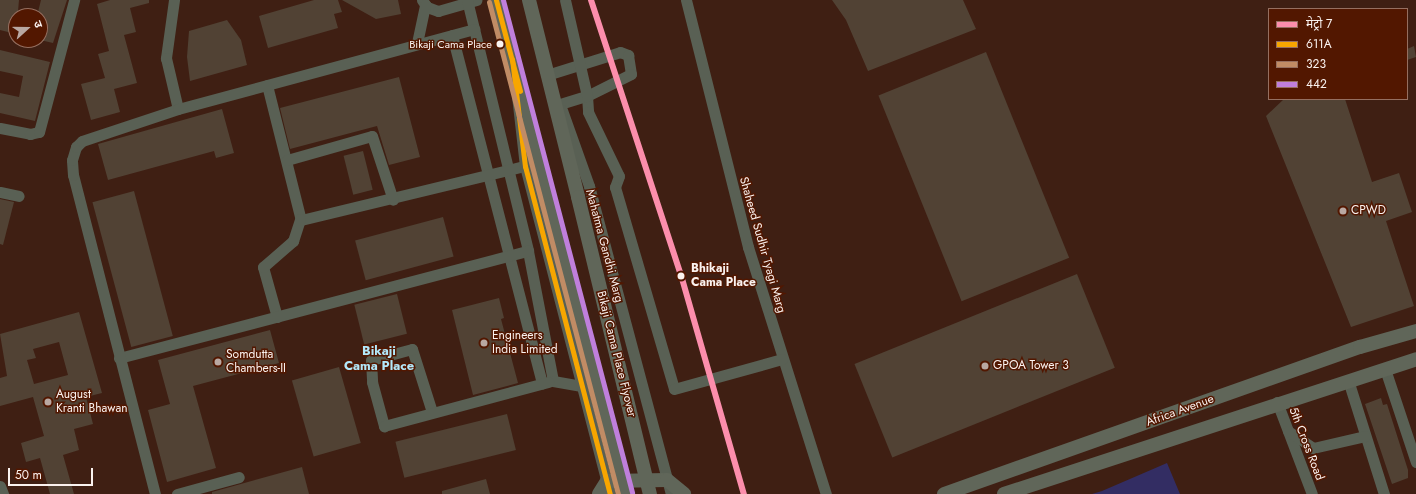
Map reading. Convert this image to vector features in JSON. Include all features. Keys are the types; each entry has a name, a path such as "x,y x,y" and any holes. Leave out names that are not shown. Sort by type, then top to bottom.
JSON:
{"main road":[{"path":"496,0 551,205 625,494"},
{"name":"Mahatma Gandhi Marg","path":"529,0 542,51"},
{"name":"Bikaji Cama Place Flyover","path":"542,51 650,494"},
{"name":"Africa Avenue","path":"944,494 1360,347 1416,331"},
{"name":"Africa Avenue","path":"1004,494 1277,402 1416,359"},
{"path":"599,494 608,488 667,480 684,494"}],"street":[{"path":"0,128 30,134 39,132 74,0"},
{"path":"174,0 166,58 178,109"},
{"path":"565,0 586,96 588,112 600,144 618,176 615,187 674,389 782,359"},
{"name":"Shaheed Sudhir Tyagi Marg","path":"686,0 744,232 782,359 826,494"},
{"path":"417,43 423,3 438,11 470,1 474,29 528,251 547,382"},
{"path":"220,104 417,43 474,29"},
{"path":"452,35 509,256 547,382"},
{"name":"Mahatma Gandhi Marg","path":"542,51 589,186 671,494"},
{"path":"550,74 580,68 620,52 628,55 632,70 629,76 586,96 560,104"},
{"path":"512,59 525,166 608,488"},
{"path":"155,494 119,358 72,160 82,141 178,109 268,88"},
{"path":"268,88 287,160 300,220 293,241 262,267 277,317"},
{"path":"287,160 372,136 393,200"},
{"path":"300,220 393,200 525,166"},
{"path":"0,192 19,196"},
{"path":"119,358 528,251"},
{"path":"432,412 416,355 412,349 371,360 372,382 384,426 547,382 582,386"},
{"path":"1385,369 1416,462"},
{"path":"1348,380 1384,494"},
{"name":"5th Cross Road","path":"1277,402 1312,494"},
{"path":"1288,431 1313,448 1365,436"},
{"path":"177,494 240,477"},
{"path":"0,486 4,494"}],"shaded area":[{"path":"1167,463 1180,494 1092,494 1102,491"}],"building":[{"path":"0,0 19,0 18,8 8,8 8,32 0,30"},
{"path":"41,0 67,0 53,43 48,42 48,8 39,8"},
{"path":"110,0 149,0 149,3 130,8 136,32 124,35 137,83 114,89 120,112 91,120 81,84 105,78 98,54 109,51 97,4"},
{"path":"314,0 338,0 342,12 334,14 338,28 268,48 259,16"},
{"path":"342,0 398,0 401,14 376,19"},
{"path":"832,0 963,0 976,29 868,71 846,20"},
{"path":"227,20 241,40 247,65 190,81 187,57 189,31"},
{"path":"1414,46 1416,57 1408,60 1408,49"},
{"path":"0,50 50,62 35,121 0,113 0,93 19,97 23,76 0,71"},
{"path":"986,52 1069,258 962,301 878,95"},
{"path":"399,77 420,157 389,165 377,126 290,149 280,108"},
{"name":"CPWD","path":"1283,100 1345,100 1372,182 1399,173 1412,212 1386,221 1414,306 1351,327 1266,116"},
{"path":"222,109 234,153 216,158 214,151 108,180 98,144"},
{"path":"363,151 373,190 353,195 344,156"},
{"path":"134,191 173,336 131,347 92,202"},
{"path":"0,199 14,202 3,245 0,244"},
{"path":"443,217 454,257 366,280 355,241"},
{"name":"GPOA Tower 3","path":"1077,274 1115,368 892,458 854,364"},
{"path":"397,294 407,334 364,344 354,305"},
{"name":"Engineers India Limited","path":"499,298 504,318 501,319 518,383 473,395 452,310"},
{"name":"August Kranti Bhawan","path":"79,312 102,393 86,397 93,424 74,429 79,450 63,455 74,494 50,494 40,458 26,462 21,443 44,436 33,397 0,406 0,378 7,376 0,334","holes":["59,342 68,375 34,384 27,360 36,358 33,349"]},
{"path":"270,330 279,363 193,386 216,468 167,482 148,410 170,404 158,360"},
{"path":"339,367 361,443 314,456 292,381"},
{"path":"1381,398 1383,405 1387,404 1408,470 1408,478 1392,484 1365,404"},
{"path":"507,414 516,450 404,478 395,442"},
{"path":"302,467 309,494 212,494 212,492"},
{"path":"486,479 490,494 442,494 442,491"}],"metro line":[{"name":"7","path":"591,0 681,275 744,494"}],"transit line":[{"name":"611A","path":"496,0 520,91"},
{"name":"442","path":"503,0 632,492"},
{"name":"323","path":"489,2 618,494"},
{"name":"611A","path":"512,59 525,166 610,494"}],"place":[{"name":"Bikaji Cama Place","path":"500,44"},
{"name":"CPWD","path":"1343,211"},
{"name":"Bhikaji Cama Place","path":"681,276"},
{"name":"Engineers India Limited","path":"484,343"},
{"name":"Somdutta Chambers-II","path":"218,362"},
{"name":"GPOA Tower 3","path":"985,366"},
{"name":"August Kranti Bhawan","path":"48,402"}],"district":[{"name":"Bikaji Cama Place","path":"379,360"}]}
